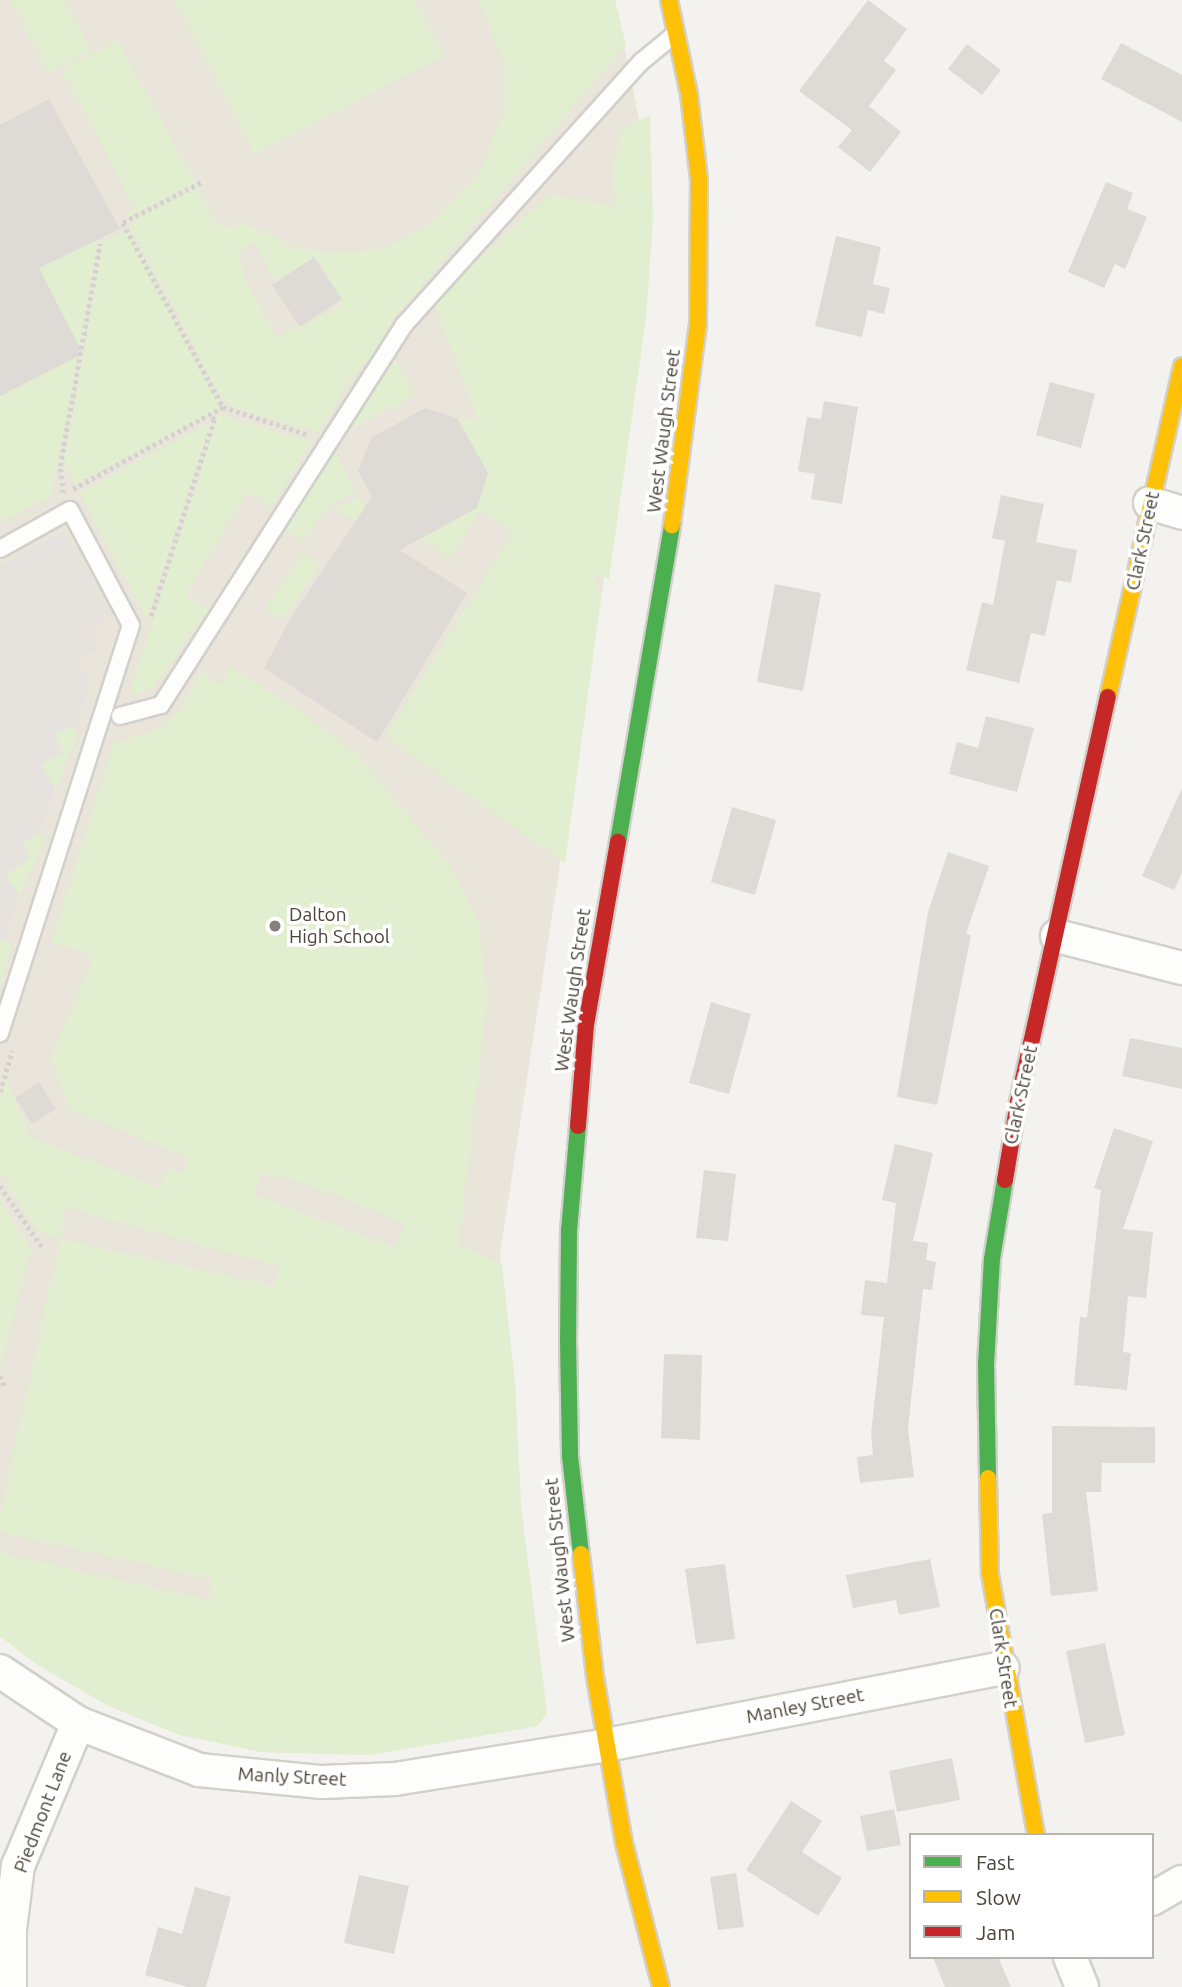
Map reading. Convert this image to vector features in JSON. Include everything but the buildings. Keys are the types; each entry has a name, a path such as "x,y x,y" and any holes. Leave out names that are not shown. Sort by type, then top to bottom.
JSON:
{"street":[{"name":"West Waugh Street","path":"661,1987 624,1843 579,1557 570,1456 569,1230 586,1025 673,522 698,324 699,179 669,0"},
{"name":"Clark Street","path":"1036,1833 1003,1668 990,1574 986,1467 992,1259 1018,1102 1182,366"},
{"path":"1150,503 1182,513"},
{"path":"1057,936 1182,968"},
{"name":"Manley Street","path":"607,1745 1003,1668"},
{"name":"Manly Street","path":"0,1671 78,1723 198,1770 322,1782 395,1779 607,1745"},
{"name":"Piedmont Lane","path":"10,1987 10,1929 18,1866 78,1723"},
{"path":"1154,1898 1182,1882"},
{"path":"1071,1959 1082,1987"}],"lane":[{"path":"120,716 161,705 404,324 641,62 676,33"},
{"path":"0,549 71,510 131,625 0,1033"}],"path":[{"path":"201,183 123,223 223,407 311,435"},
{"path":"100,244 60,466 62,494 223,407"},
{"path":"0,1186 43,1248"},
{"path":"0,1376 5,1387"}],"shaded area":[{"name":"Dalton High School","path":"0,0 615,0 639,119 643,234 603,586 500,1254 515,1384 521,1508 547,1713 537,1726 370,1755 262,1752 180,1735 107,1705 38,1665 0,1636"},
{"path":"64,531 113,615 88,630 97,649 78,661 90,681 75,726 55,735 63,752 42,765 55,789 40,833 23,843 30,858 6,875 20,895 6,938 0,942 0,566"}],"green space":[{"path":"11,0 64,0 91,50 48,72"},
{"path":"175,0 415,0 444,56 254,154"},
{"path":"480,0 615,0 626,45 389,324 385,341 347,384 319,432 234,408 220,395 129,223 197,186 216,224 232,228 241,222 301,249 334,253 373,250 394,244 429,225 479,175 505,108 504,64","holes":["255,242 275,280 318,259 341,306 277,337 242,273 246,269 237,253"]},
{"path":"118,41 196,183 127,218 126,213 135,208 67,79 59,83 66,66"},
{"path":"650,115 653,220 646,318 609,579 595,575 601,598 565,863 385,737 513,533 481,509 450,558 422,538 477,508 488,473 457,418 478,420 433,302 550,194 614,206 612,170 621,130"},
{"path":"128,231 220,408 75,484 64,464 102,243"},
{"path":"99,239 80,348 39,268"},
{"path":"392,355 415,395 343,433"},
{"path":"79,356 51,496 0,523 0,396"},
{"path":"219,414 312,442 271,507 247,492 186,594 208,610 153,688 138,694 130,692"},
{"path":"211,423 147,620 79,492"},
{"path":"334,448 355,492 328,506 302,543 284,527"},
{"path":"360,497 377,534 334,508"},
{"path":"304,553 321,565 283,619 266,608"},
{"path":"230,666 296,708 359,756 451,867 480,925 487,998 459,1245 502,1264 515,1384 521,1508 547,1713 537,1726 370,1755 262,1752 180,1735 107,1705 38,1665 0,1636 0,1553 209,1600 212,1579 0,1532 0,1515 60,1239 35,1230 0,1171 0,1100 7,1079 30,1137 160,1188 167,1168 183,1174 187,1157 70,1109 50,1059 93,959 87,952 51,943 114,742 161,729 178,713 200,672 222,685","holes":["261,1173 303,1182 405,1223 396,1248 255,1195","65,1207 278,1266 276,1286 60,1239"]},
{"path":"72,725 78,735 55,789 42,765 63,752 55,735"},
{"path":"40,833 46,837 20,895 6,875 29,858 22,843"},
{"path":"6,938 12,945 0,989 0,942"},
{"path":"0,1199 31,1249 0,1367"}],"traffic: fast":[{"path":"618,842 672,525"},
{"path":"578,1126 569,1230 568,1339 570,1456 581,1554"},
{"path":"988,1478 986,1365 992,1259 1005,1180"}],"traffic: slow":[{"path":"669,0 689,94 699,179 698,324 672,525"},
{"path":"1108,697 1182,366"},
{"path":"988,1478 990,1574 1036,1833"},
{"path":"581,1554 595,1677 624,1843 661,1987"}],"traffic: jam":[{"path":"1005,1180 1018,1102 1108,697"},
{"path":"578,1126 586,1025 618,842"}],"place":[{"name":"Dalton High School","path":"275,926"}]}
